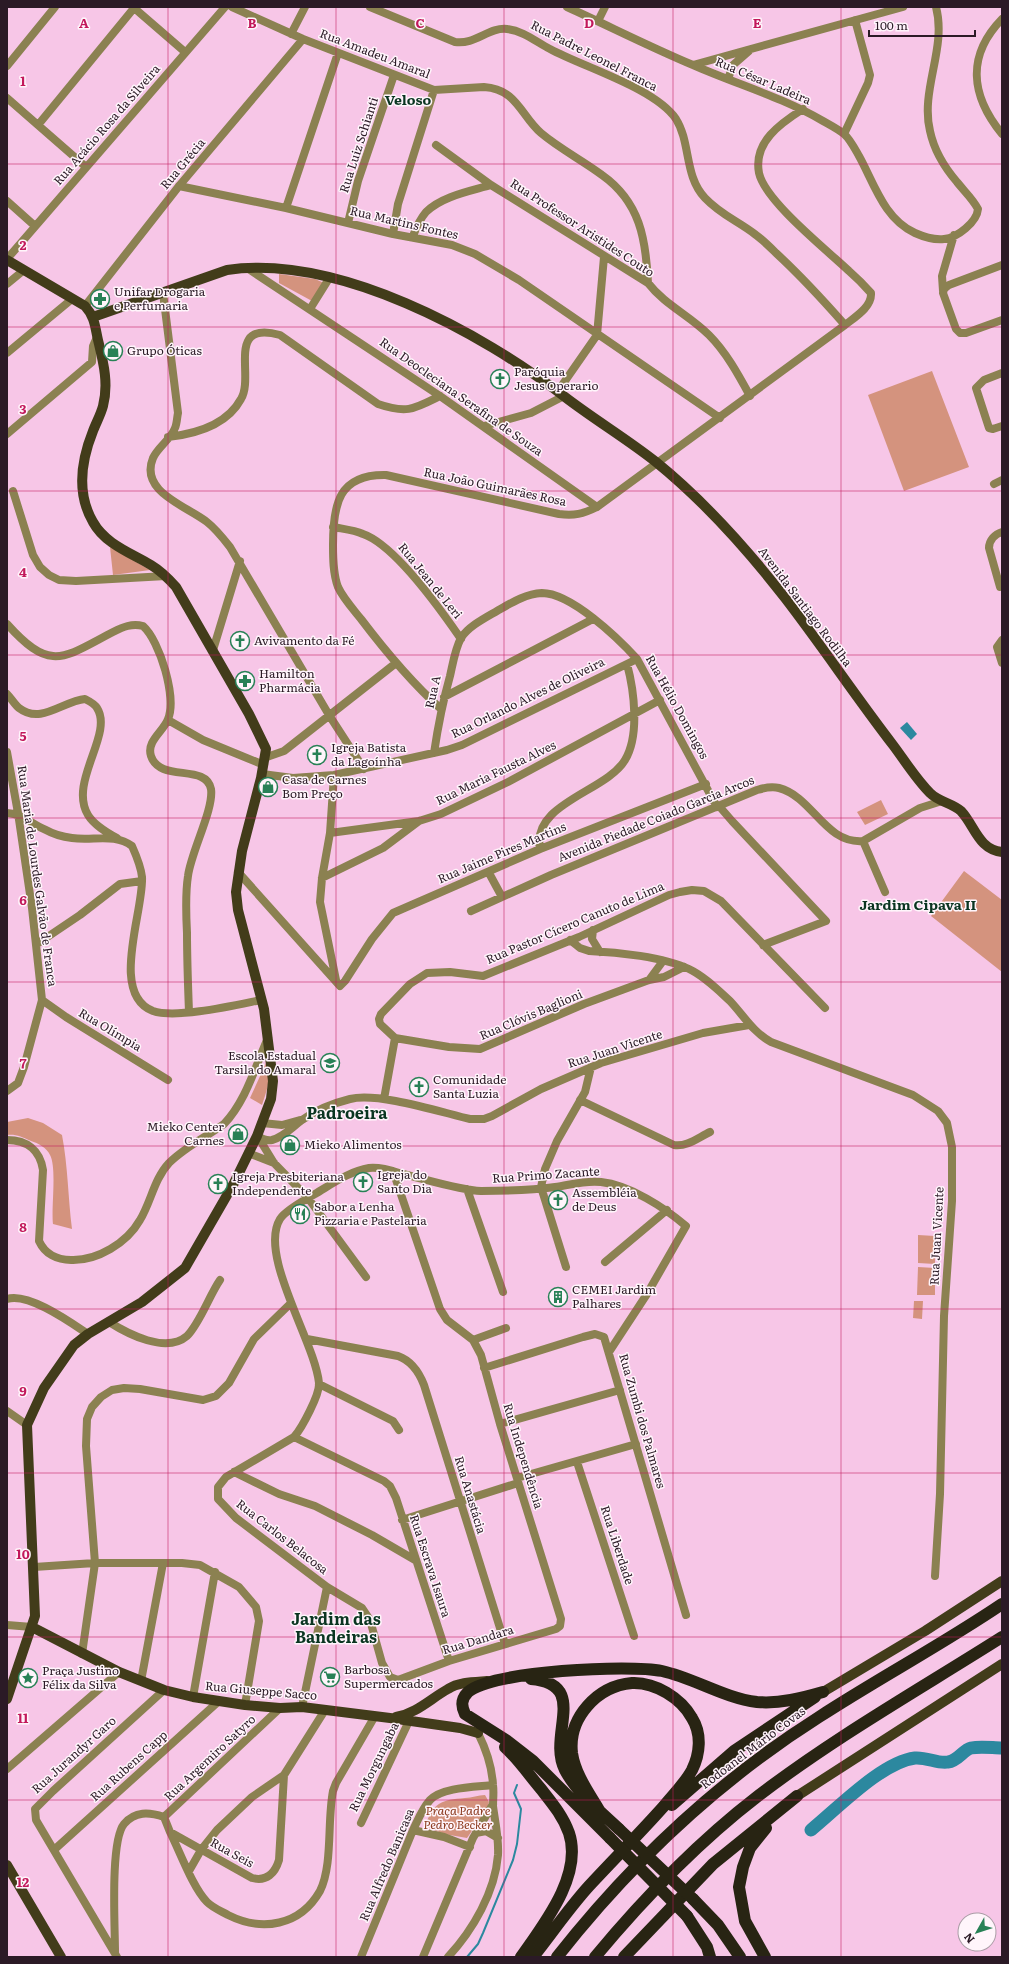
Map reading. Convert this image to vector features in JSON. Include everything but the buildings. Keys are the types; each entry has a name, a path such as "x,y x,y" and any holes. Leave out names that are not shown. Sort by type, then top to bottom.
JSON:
{"highway":[{"name":"Rodoanel Mário Covas","path":"557,1957 590,1916 658,1844 730,1780 818,1717 1002,1604"},
{"path":"595,1957 652,1891 681,1861 758,1796 852,1731 1001,1638"},
{"path":"521,1957 543,1925 561,1894 569,1876 571,1850 570,1834 563,1820 523,1767 502,1743 465,1714 462,1707 463,1699 472,1690 508,1678 584,1669 642,1668 662,1671 729,1695 758,1702 790,1701 823,1692"},
{"path":"508,1678 545,1680 562,1695 564,1712 560,1732 559,1753 565,1770 575,1785 599,1810 693,1899 718,1925 745,1957"},
{"path":"533,1957 588,1887 639,1834 692,1770 699,1751 698,1732 692,1718 680,1702 659,1688 633,1683 613,1688 601,1694 584,1710 574,1725 572,1754 577,1770 599,1810"},
{"path":"639,1834 734,1751 823,1692"},
{"path":"478,1733 521,1752 533,1761 687,1916 707,1947 710,1957"},
{"path":"624,1957 713,1864 797,1796"},
{"path":"765,1957 746,1921 739,1887 743,1866 750,1848 797,1796"},
{"path":"718,1925 740,1957"}],"main road":[{"path":"7,259 85,306 93,317 105,372 106,389 103,406 83,461 82,487 88,511 100,533 110,541 166,576 176,587 213,650 266,749 238,872 236,892 238,910 261,1000 268,1037 273,1081 271,1099 258,1136 234,1183 185,1268 142,1302 88,1334 74,1345 44,1388 27,1425 35,1616 7,1699"},
{"name":"Avenida Santiago Rodilha","path":"93,317 216,273 248,268 301,270 365,288 410,306 483,340 561,393 656,463 718,520 750,555 785,598 856,698 931,794 962,812 984,844 991,849 1002,852"},
{"path":"823,1692 925,1631 1002,1581"},
{"name":"Rua Giuseppe Sacco","path":"32,1627 119,1672 164,1690 193,1697 246,1705 280,1708 302,1707 375,1716 460,1728 478,1733"},
{"path":"797,1796 1002,1664"},
{"path":"390,1718 407,1715 418,1710 449,1688 463,1683 508,1678"},
{"path":"7,1865 61,1957"}],"street":[{"path":"7,66 55,7"},
{"name":"Rua Acácio Rosa da Silveira","path":"7,259 224,7"},
{"name":"Rua Amadeu Amaral","path":"232,7 303,39 434,90 484,87 498,89 521,107 541,133 611,182 628,202 637,217 641,228 646,250 648,283"},
{"path":"291,34 305,7"},
{"name":"Rua Padre Leonel Franca","path":"370,7 455,42 464,44 505,28 521,32 550,50 606,74 646,94 658,102 677,120 681,129 690,169 701,194 722,214 756,234 800,276 845,325"},
{"name":"Rua César Ladeira","path":"567,7 693,65 803,109 844,134 854,147 885,206 903,226 931,238 946,239 972,222 978,209 976,204 950,173 935,147 930,131 928,119 939,27 936,7"},
{"path":"598,21 605,7"},
{"path":"693,65 903,7"},
{"path":"38,125 134,8 185,52"},
{"path":"1002,19 984,42 979,53 976,76 977,90 981,100 1002,134"},
{"path":"844,134 870,76 855,20"},
{"name":"Rua Grécia","path":"85,306 179,186 303,39"},
{"path":"728,79 733,65 752,48"},
{"path":"286,208 338,53"},
{"name":"Rua Luiz Schianti","path":"348,224 358,181 394,74"},
{"path":"393,234 400,198 434,90"},
{"path":"7,98 86,167"},
{"path":"803,109 784,121 768,138 761,150 759,173 773,198 871,293 869,301 864,309 845,325"},
{"name":"Rua Professor Aristides Couto","path":"436,145 492,184 604,257 648,283 664,301 711,337 732,364 750,396"},
{"path":"413,236 420,220 427,211 460,194 492,184"},
{"name":"Rua Martins Fontes","path":"179,186 286,208 393,234 413,236 452,245 475,254 519,280 720,418"},
{"path":"7,202 35,226"},
{"path":"954,235 942,276 956,329 960,333 966,333 1002,320"},
{"path":"484,426 531,413 561,393 597,335 604,257"},
{"path":"946,288 1002,265"},
{"name":"Rua Deocleciana Serafina de Souza","path":"248,268 310,308 484,426 597,507"},
{"path":"7,284 24,270"},
{"path":"310,308 330,277"},
{"path":"163,293 178,413 175,428 153,458 151,473 156,486 167,497 206,521 216,530 240,561 329,715 364,769"},
{"path":"7,353 72,299"},
{"name":"Rua João Guimarães Rosa","path":"441,709 412,682 338,587 333,552 334,511 339,498 352,483 361,477 386,475 574,516 597,507 845,325"},
{"path":"168,437 183,436 213,426 232,412 242,398 245,378 245,348 254,335 262,332 280,335 378,404 389,408 409,410 440,396"},
{"path":"7,434 92,362 97,337"},
{"path":"1002,373 980,382 976,388 976,392 989,428 993,429 1002,426"},
{"path":"13,491 33,555 40,567 49,575 59,580 76,581 166,576"},
{"name":"Rua Jean de Leri","path":"333,527 363,534 388,548 461,639"},
{"path":"1000,532 989,543 989,548 1000,587 1002,586"},
{"path":"213,650 240,561"},
{"name":"Rua Hélio Domingos","path":"461,639 482,620 518,599 532,594 544,593 559,597 575,605 621,641 637,659 718,806 826,921 763,944"},
{"path":"444,697 593,619"},
{"path":"7,624 27,645 48,657 60,657 72,653 123,627 134,625 143,626 152,637 162,661 170,708 168,720 155,736 151,749 151,756 156,764 165,770 200,776 208,782 210,789 210,803 192,854 188,877 186,908 189,1012"},
{"name":"Rua A","path":"434,753 441,709 455,654 461,639"},
{"path":"1002,640 997,647 1002,663"},
{"name":"Rua Orlando Alves de Oliveira","path":"168,720 203,740 293,778 334,775 434,753 462,744 637,659"},
{"path":"263,766 396,663"},
{"path":"540,849 538,840 547,820 568,802 604,780 625,760 632,739 634,715 632,687 627,664"},
{"path":"7,694 19,708 29,713 39,715 78,700 85,699 97,707 100,713 98,738 83,784 82,801 88,816 105,831 124,840 132,846 139,865 142,881 130,970 133,989 139,999 146,1007 154,1011 189,1012 261,1000"},
{"name":"Rua Maria Fausta Alves","path":"330,833 419,821 441,814 502,785 660,700"},
{"name":"Rua Maria de Lourdes Galvão de Franca","path":"7,752 18,814 37,944 42,1000 24,1067 18,1083 7,1091"},
{"path":"334,775 330,833 322,878 320,902 338,983"},
{"name":"Rua Jaime Pires Martins","path":"338,983 345,981 372,938 393,913 489,873 540,849 706,784"},
{"name":"Avenida Piedade Coiado Garcia Arcos","path":"471,911 718,806 757,790 770,787 779,788 796,797 842,838 853,842 863,841"},
{"path":"885,892 863,841 920,808 942,801"},
{"path":"7,813 18,814 46,830 71,838 98,840 117,838"},
{"path":"322,878 383,848 408,831 419,821"},
{"path":"238,872 338,983"},
{"path":"489,873 502,897"},
{"path":"37,944 80,915 120,884 142,881"},
{"name":"Rua Pastor Cícero Canuto de Lima","path":"395,1038 380,1024 379,1019 381,1014 410,984 427,973 450,972 484,976 593,930 669,895 692,890 704,891 721,901 825,1008"},
{"path":"593,930 592,939 600,952"},
{"name":"Rua Juan Vicente","path":"570,940 580,948 589,951 663,961 684,967 702,977 729,1001 749,1025 761,1036 771,1042 913,1095 938,1111 947,1123 952,1148 952,1201 944,1316 940,1494 935,1576"},
{"path":"649,980 663,961"},
{"name":"Rua Clóvis Baglioni","path":"395,1038 468,1049 480,1049 581,1006 649,980 664,977 684,967"},
{"name":"Rua Olímpia","path":"42,1000 66,1017 168,1080"},
{"path":"729,1001 736,1019 734,1027"},
{"name":"Rua Juan Vicente","path":"258,1136 266,1140 272,1140 282,1136 303,1119 328,1106 351,1099 366,1097 384,1099 470,1119 484,1119 541,1089 591,1067 703,1033 749,1025"},
{"path":"7,1140 15,1140 28,1145 38,1152 42,1162 44,1170 40,1241 42,1247 53,1256 65,1260 91,1257 105,1252 131,1233 140,1220 155,1186 168,1164 224,1124 232,1116 239,1104 268,1037"},
{"path":"384,1099 395,1038"},
{"path":"566,1267 541,1187 545,1169 557,1141 585,1092 591,1067"},
{"path":"580,1100 674,1145 679,1146 686,1144 710,1132"},
{"name":"Rua Juan Vicente","path":"262,1123 282,1125 303,1119"},
{"path":"258,1136 274,1163 308,1198 366,1277"},
{"path":"248,1153 274,1163"},
{"name":"Rua Primo Zacante","path":"308,1198 339,1180 360,1171 377,1168 479,1191 553,1187 573,1183 609,1183 667,1210 686,1226"},
{"name":"Rua Independência","path":"393,1171 440,1309 446,1320 473,1340 479,1351 517,1481 559,1611"},
{"path":"467,1189 473,1210 503,1292"},
{"path":"473,1210 479,1191"},
{"path":"308,1198 280,1218 276,1229 275,1246 291,1303 307,1339 319,1384 393,1421 399,1430"},
{"path":"605,1262 667,1210"},
{"name":"Rua Zumbi dos Palmares","path":"686,1226 647,1294 609,1352 686,1615"},
{"path":"110,1322 126,1333 156,1343 175,1342 186,1336 220,1280"},
{"path":"7,1299 14,1297 35,1303 88,1334"},
{"path":"82,1654 95,1563 86,1446 87,1419 92,1407 101,1397 112,1390 124,1388 140,1389 203,1400 216,1396 229,1383 254,1339 291,1303"},
{"path":"473,1340 506,1328"},
{"path":"484,1368 595,1334 604,1337 609,1352"},
{"name":"Rua Anastácia","path":"307,1339 385,1352 405,1358 416,1370 424,1385 459,1502 505,1644"},
{"name":"Rua Carlos Belacosa","path":"319,1384 309,1413 301,1430 294,1437 226,1477 218,1486 218,1499 225,1507 327,1587 356,1604 366,1613 370,1620 382,1664 390,1677"},
{"path":"500,1424 620,1390"},
{"path":"7,1410 27,1425"},
{"name":"Rua Escrava Isaura","path":"294,1437 384,1481 390,1486 396,1498 449,1662"},
{"path":"402,1520 459,1502 517,1481 636,1444"},
{"name":"Rua Liberdade","path":"577,1462 634,1636"},
{"path":"234,1472 279,1494 315,1506 372,1535 415,1560"},
{"path":"34,1567 95,1563 163,1563 200,1565 215,1572 239,1587 250,1598 256,1607 260,1621 246,1705"},
{"path":"141,1681 163,1563"},
{"path":"193,1697 215,1572"},
{"path":"302,1707 327,1587"},
{"name":"Rua Dandara","path":"390,1677 398,1680 449,1662 556,1629 561,1623 559,1611"},
{"path":"7,1625 32,1627"},
{"path":"7,1769 119,1672"},
{"name":"Rua Jurandyr Garo","path":"116,1955 55,1849 36,1820 35,1809 37,1805 164,1690"},
{"name":"Rua Rubens Capp","path":"55,1849 219,1701"},
{"name":"Rua Argemiro Satyro","path":"116,1955 116,1860 120,1831 124,1824 141,1814 150,1812 164,1817 280,1708"},
{"path":"189,1871 201,1850 217,1830 252,1797 284,1775 325,1710"},
{"path":"164,1817 189,1871 202,1896 208,1902 235,1919 265,1925 278,1923 295,1917 320,1890 326,1871 333,1791 336,1783 375,1716"},
{"name":"Rua Morgungaba","path":"361,1823 409,1721"},
{"path":"448,1957 471,1928 490,1886 497,1864 498,1838 493,1804 493,1785 487,1751 478,1733"},
{"name":"Rua Seis","path":"170,1832 252,1878 268,1878 276,1868 279,1860 284,1775"},
{"name":"Rua Alfredo Banicasa","path":"361,1957 413,1830 429,1801 439,1794 447,1791 493,1785"},
{"path":"424,1956 476,1833 493,1804"},
{"path":"413,1830 470,1847"},
{"path":"476,1833 486,1831 498,1838"}],"green space":[{"path":"279,274 315,279 324,283 312,301 279,283"},
{"path":"932,371 969,467 904,491 868,395"},
{"path":"110,547 150,570 113,575"},
{"path":"881,800 888,814 865,825 857,812"},
{"path":"964,871 1002,900 1002,972 931,916"},
{"path":"266,1063 269,1078 262,1105 250,1098"},
{"path":"28,1118 43,1123 62,1135 66,1158 72,1229 53,1224 53,1169 49,1152 36,1143 19,1136 7,1135 7,1122"},
{"path":"918,1235 935,1236 935,1264 918,1263"},
{"path":"918,1267 935,1268 935,1295 917,1295"},
{"path":"914,1301 923,1301 922,1319 913,1318"},
{"name":"Praça Padre Pedro Becker","path":"485,1795 489,1802 487,1809 467,1838 444,1834 425,1826 435,1807 444,1801"}],"water":[{"path":"907,722 917,734 911,740 900,728"}],"waterway":[{"path":"811,1830 861,1787 902,1761 915,1758 924,1758 940,1762 948,1762 955,1760 971,1748 1002,1748"},
{"path":"467,1957 478,1944 513,1860 517,1844 521,1809 514,1793 517,1785"}],"place":[{"name":"Unifar Drogaria e Perfumaria","path":"100,299"},
{"name":"Grupo Óticas","path":"113,351"},
{"name":"Paróquia Jesus Operario","path":"500,379"},
{"name":"Avivamento da Fé","path":"240,641"},
{"name":"Hamilton Pharmácia","path":"245,681"},
{"name":"Igreja Batista da Lagoínha","path":"317,755"},
{"name":"Casa de Carnes Bom Preço","path":"268,787"},
{"name":"Escola Estadual Tarsila do Amaral","path":"330,1063"},
{"name":"Comunidade Santa Luzia","path":"419,1087"},
{"name":"Mieko Center Carnes","path":"238,1134"},
{"name":"Mieko Alimentos","path":"290,1145"},
{"name":"Igreja do Santo Dia","path":"363,1182"},
{"name":"Igreja Presbiteriana Independente","path":"218,1184"},
{"name":"Assembléia de Deus","path":"558,1200"},
{"name":"Sabor a Lenha Pizzaria e Pastelaria","path":"300,1214"},
{"name":"CEMEI Jardim Palhares","path":"558,1297"},
{"name":"Barbosa Supermercados","path":"330,1677"},
{"name":"Praça Justino Félix da Silva","path":"28,1678"}],"district":[{"name":"Veloso","path":"408,100"},
{"name":"Jardim Cipava II","path":"918,905"},
{"name":"Padroeira","path":"347,1113"},
{"name":"Jardim das Bandeiras","path":"336,1628"}]}
